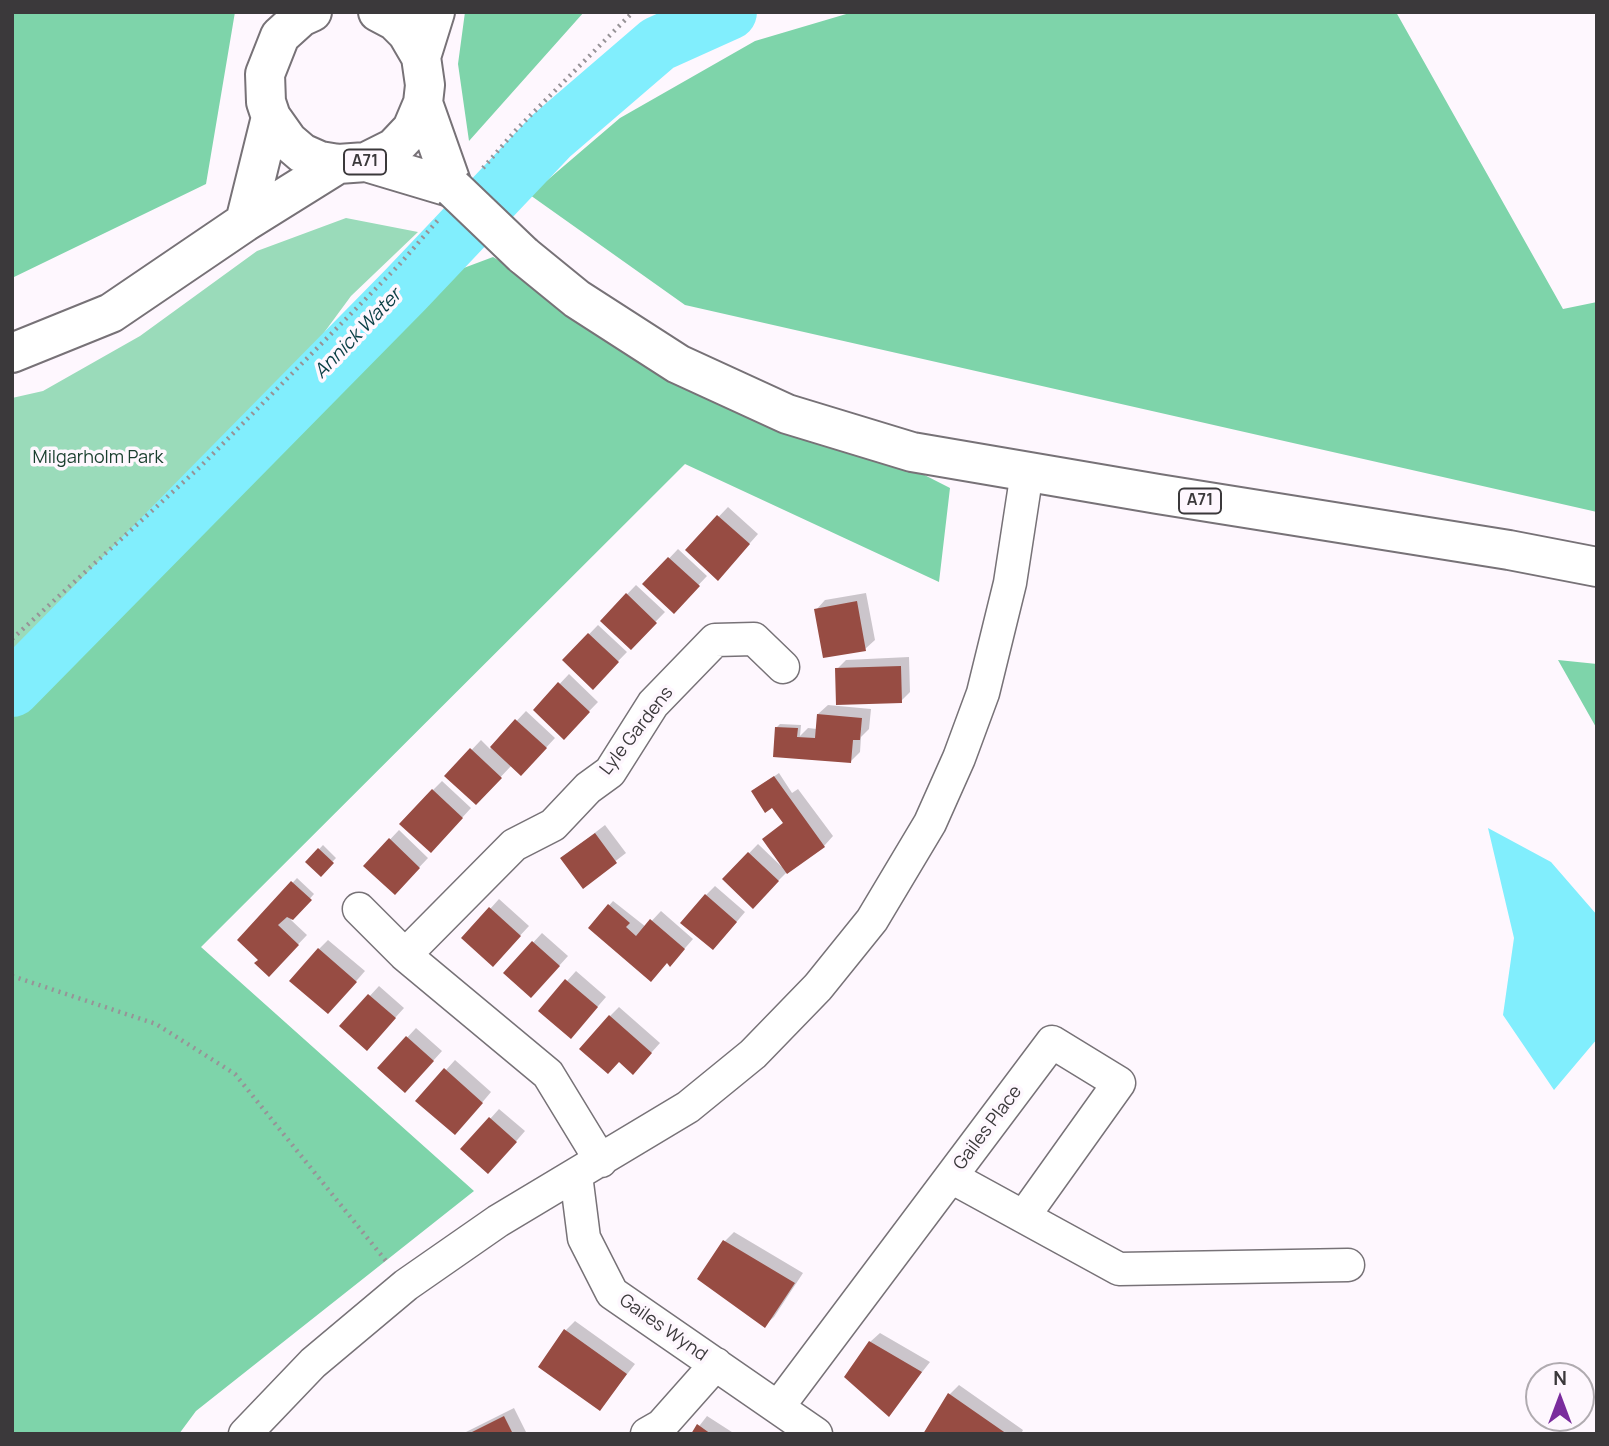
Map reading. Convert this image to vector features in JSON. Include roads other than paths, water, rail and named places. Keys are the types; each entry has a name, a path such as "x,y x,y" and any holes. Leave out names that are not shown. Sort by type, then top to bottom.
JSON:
{"main road":[{"name":"A71","path":"312,12 300,17 280,36 265,74 266,102 271,117 288,141 302,153 320,161 352,163 459,191"},
{"name":"A71","path":"12,353 111,313 245,222 352,163 394,148 412,129 424,103 425,85 421,57 407,33 395,21 378,12"},
{"path":"421,57 435,12"},
{"name":"A71","path":"424,103 459,191 523,255 577,299 678,364 787,414 912,452 1509,550 1597,567"},
{"name":"A71","path":"245,222 271,117"}],"street":[{"path":"245,1434 313,1363 406,1285 498,1221 688,1107 753,1054 818,987 872,920 930,823 959,758 983,693 1010,583 1027,472"},
{"name":"Lyle Gardens","path":"405,955 514,845 553,825 588,788 610,772 653,704 715,640 754,639 783,667"},
{"path":"359,909 405,955 548,1073 589,1168"},
{"name":"Gailes Place","path":"778,1407 1052,1042 1119,1083 1024,1216"},
{"name":"Gailes Wynd","path":"589,1168 584,1238 612,1293 816,1434"},
{"path":"951,1177 1119,1269 1348,1265"},
{"path":"647,1434 661,1426 716,1364"}],"water":[{"path":"1488,828 1551,862 1597,915 1597,1039 1554,1090 1503,1015 1514,938"}],"waterway":[{"name":"Annick Water","path":"12,689 405,290 551,136 658,44 729,12"}],"park label":[{"name":"Milgarholm Park","path":"98,458"}]}
